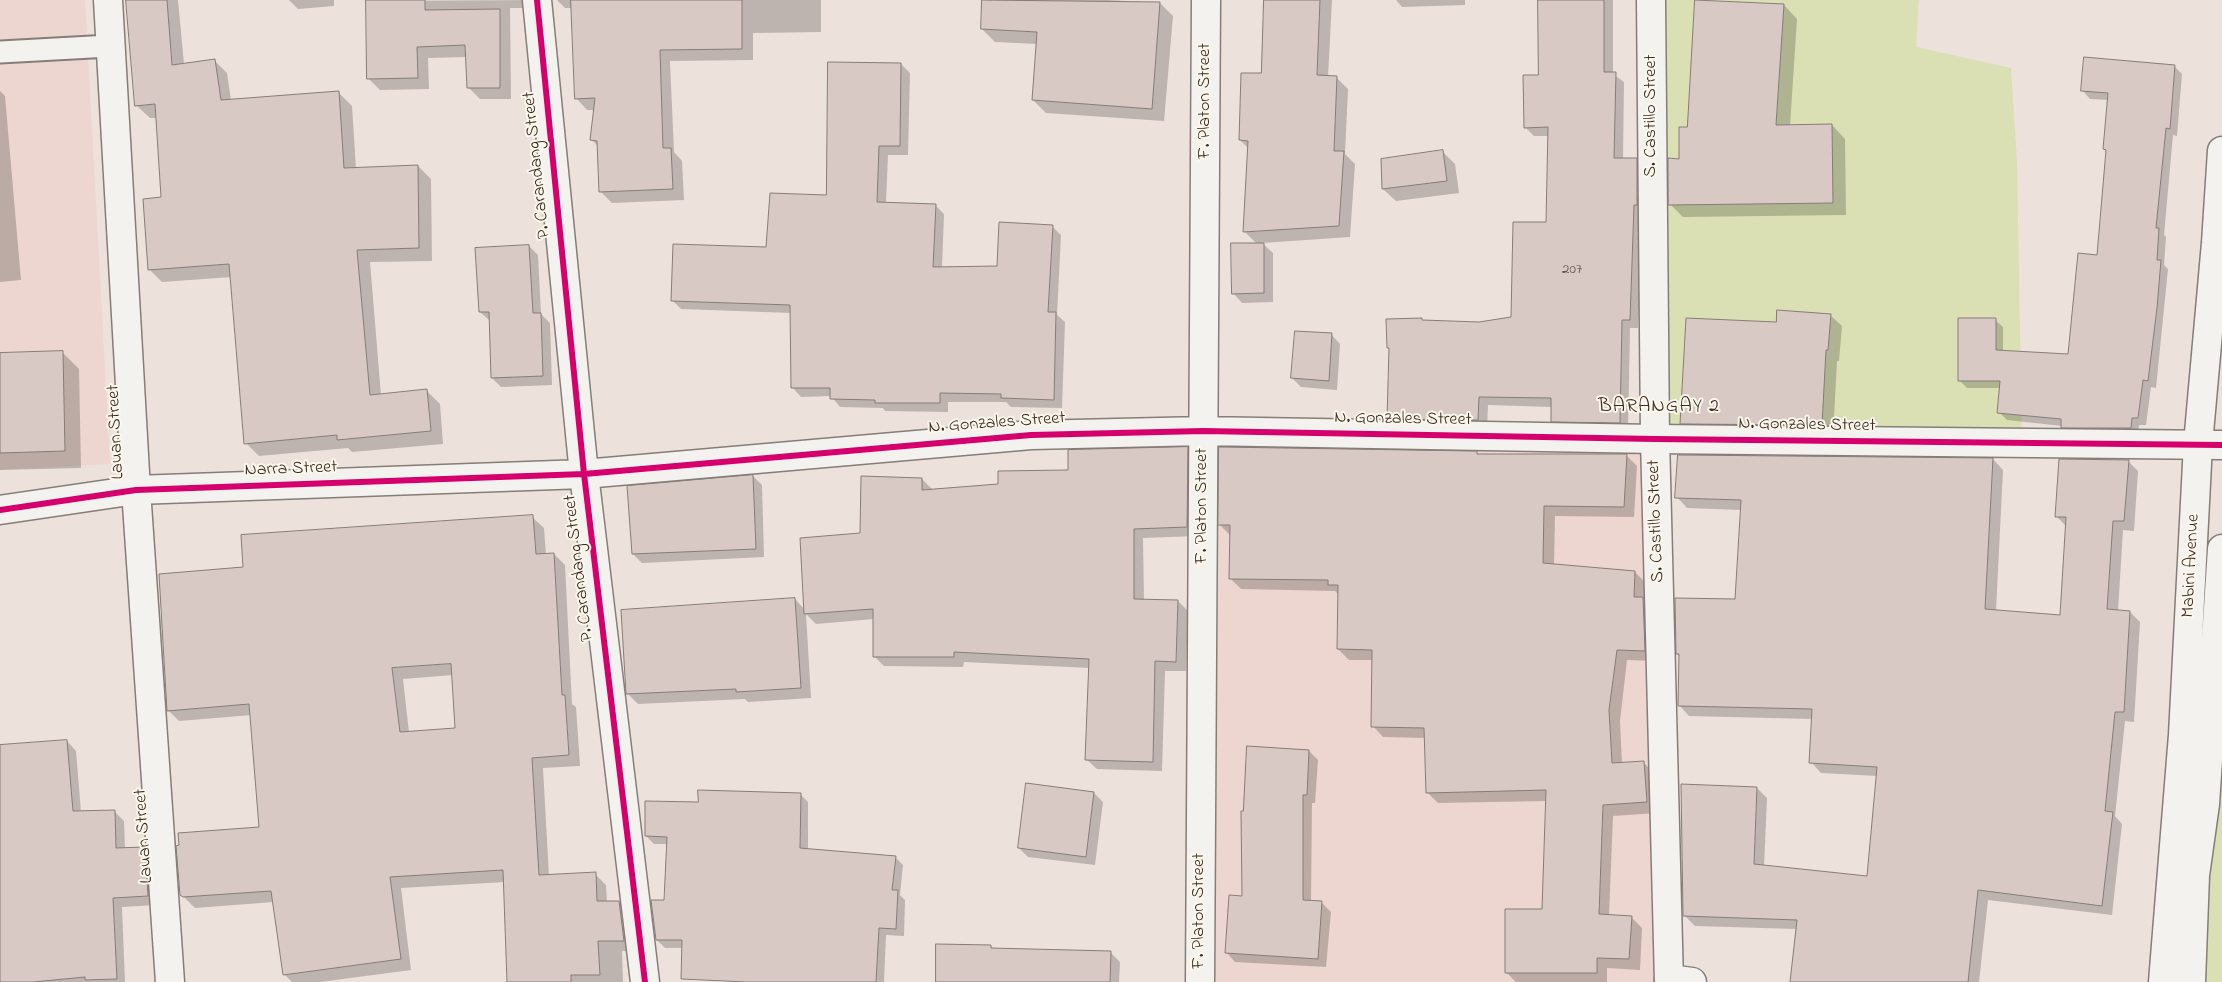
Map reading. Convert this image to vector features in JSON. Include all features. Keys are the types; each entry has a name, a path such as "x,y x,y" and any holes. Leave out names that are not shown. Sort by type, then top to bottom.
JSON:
{"street":[{"name":"Lauan Street","path":"108,0 136,490 170,982"},
{"name":"P. Carandang Street","path":"537,0 584,474 645,982"},
{"name":"F. Platon Street","path":"1200,982 1206,0"},
{"name":"S. Castillo Street","path":"1651,0 1655,439 1677,981"},
{"name":"Mabini Avenue","path":"2162,982 2210,444 2216,243 2222,151"},
{"name":"N. Gonzales Street","path":"584,474 1031,435 1203,431 1655,439 2210,444"},
{"name":"Narra Street","path":"0,510 136,490 584,474"},
{"name":"Mabini Avenue","path":"2191,982 2195,875 2214,805 2222,549"}],"lane":[{"path":"0,52 110,46"}],"shaded area":[{"path":"0,0 85,0 110,464 0,470"},
{"path":"1203,431 1655,439 1668,982 1200,982"}],"green space":[{"path":"1651,0 1919,0 1916,47 2011,68 2017,161 2022,443 1655,439"},
{"path":"2222,549 2222,982 2191,982"}],"building":[{"path":"126,0 167,0 172,65 215,59 221,100 339,91 344,168 418,165 419,248 357,250 370,395 427,389 431,431 337,440 337,435 244,444 229,264 148,270 143,199 161,197 155,104 135,106"},
{"path":"366,0 425,0 425,10 500,9 500,88 467,88 465,45 417,47 418,78 367,79"},
{"path":"571,0 742,0 742,49 660,50 663,148 671,148 673,189 599,192 597,141 590,140 595,98 575,99"},
{"path":"982,0 1160,2 1152,109 1032,100 1037,32 981,29"},
{"path":"1264,0 1320,0 1317,75 1337,76 1334,151 1344,151 1339,226 1243,232 1248,141 1239,140 1241,73 1261,73"},
{"path":"1538,0 1604,0 1604,72 1616,72 1614,158 1637,158 1637,205 1634,205 1630,320 1622,320 1620,423 1551,422 1551,398 1479,397 1478,420 1387,419 1389,348 1387,348 1386,319 1422,318 1422,320 1479,322 1511,317 1513,222 1546,222 1548,127 1524,128 1523,75 1538,75"},
{"path":"1695,0 1784,4 1776,125 1832,124 1833,203 1668,205 1668,158 1679,159 1679,127 1687,127"},
{"path":"2084,57 2175,65 2170,129 2166,128 2156,228 2159,228 2157,260 2161,260 2157,308 2148,381 2143,380 2138,418 2132,418 2131,428 2061,428 2061,419 1997,413 2000,381 1958,381 1958,318 1996,318 1996,350 2068,354 2078,253 2097,255 2106,150 2103,149 2108,93 2081,91"},
{"path":"828,62 901,63 900,146 879,146 877,202 936,204 933,267 997,266 999,222 1053,225 1048,312 1056,312 1054,400 1001,398 1001,394 940,393 940,403 875,403 875,400 830,399 830,388 791,388 790,305 671,301 673,244 766,247 770,193 826,195"},
{"path":"1443,150 1447,181 1382,189 1381,159"},
{"path":"1231,243 1264,243 1264,293 1232,294"},
{"path":"529,245 533,313 541,313 543,376 491,378 489,312 479,312 475,248"},
{"path":"1777,310 1831,314 1828,350 1826,350 1822,425 1680,424 1686,318 1776,322"},
{"path":"1295,331 1332,333 1329,381 1291,378"},
{"path":"63,351 65,451 0,453 0,353"},
{"path":"1188,447 1187,527 1134,529 1134,599 1178,600 1176,662 1155,661 1153,762 1085,760 1089,659 954,652 954,657 873,657 873,609 804,614 800,538 860,533 861,476 922,478 922,490 998,484 998,471 1068,470 1068,450"},
{"path":"1219,447 1477,451 1477,454 1627,454 1624,507 1544,506 1543,563 1635,571 1634,597 1643,597 1645,651 1617,650 1609,710 1612,763 1644,761 1647,802 1603,805 1599,914 1632,916 1629,959 1597,958 1597,973 1505,973 1505,909 1542,909 1546,790 1426,793 1424,728 1371,727 1372,650 1337,649 1338,585 1328,585 1328,580 1229,579 1230,525 1218,525"},
{"path":"1678,455 1993,458 1985,609 2060,615 2066,517 2055,517 2059,459 2129,460 2124,521 2113,521 2107,609 2130,611 2124,712 2115,712 2105,811 2113,812 2102,906 1978,890 1968,982 1790,982 1797,920 1683,916 1681,784 1757,787 1754,864 1867,876 1877,767 1809,763 1812,709 1678,706 1679,654 1676,654 1675,598 1735,599 1741,500 1675,498"},
{"path":"753,475 756,549 632,554 627,486"},
{"path":"533,515 536,554 554,553 562,695 565,695 569,755 532,758 539,875 596,872 597,901 619,901 624,941 598,941 600,975 571,975 571,982 507,982 503,870 390,877 401,959 283,975 271,891 183,897 180,895 176,846 179,845 178,833 259,827 249,704 167,711 159,574 243,567 241,535","holes":["451,664 455,728 400,732 392,668"]},
{"path":"795,598 801,688 736,692 736,689 626,694 621,610"},
{"path":"67,740 73,811 115,810 116,848 145,847 148,896 113,898 117,979 85,980 85,977 33,982 0,982 0,745"},
{"path":"1247,746 1309,750 1307,795 1303,795 1303,900 1322,901 1318,959 1225,953 1229,895 1242,896 1241,811 1243,811"},
{"path":"1026,783 1094,792 1086,857 1018,848"},
{"path":"698,790 801,793 800,848 896,856 892,890 898,890 896,929 879,928 876,982 747,982 681,979 682,940 656,940 651,900 664,900 667,837 645,836 645,801 698,802"},
{"path":"936,944 991,945 991,948 1111,951 1110,982 936,982"}],"cycle path":[{"path":"537,0 584,474 645,982"},
{"path":"0,510 136,490 584,474 1031,435 1203,431 1655,439 2222,445"}],"district":[{"name":"BARANGAY 2","path":"1659,408"}]}
